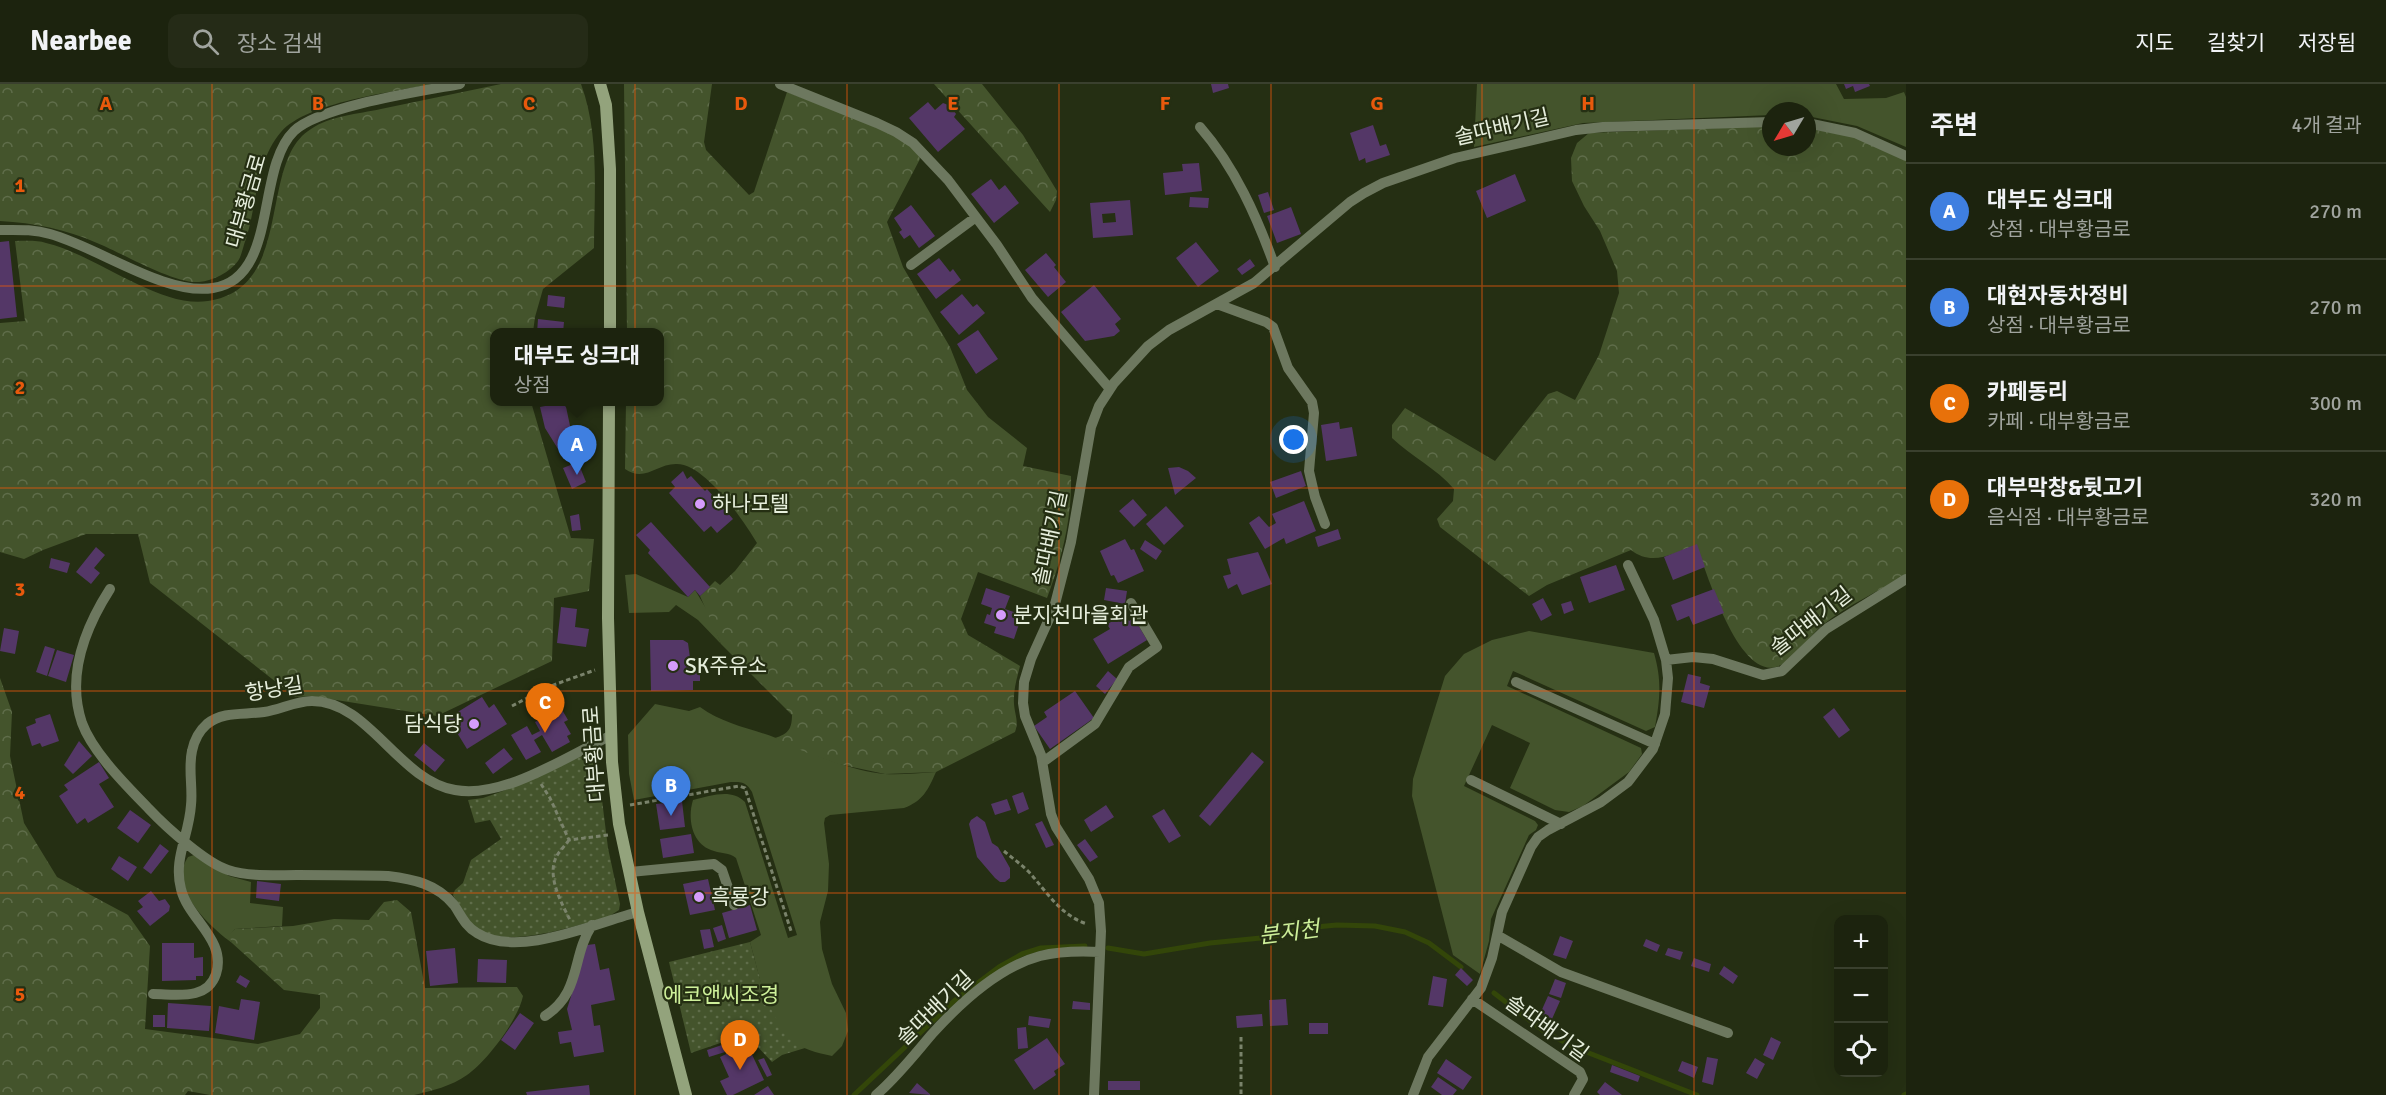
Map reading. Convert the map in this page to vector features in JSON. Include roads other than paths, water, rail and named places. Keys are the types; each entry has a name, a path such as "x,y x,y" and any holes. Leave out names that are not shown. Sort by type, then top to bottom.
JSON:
{"main road":[{"path":"600,84 606,105 610,169 610,328"},
{"name":"대부황금로","path":"609,406 609,667 612,762 621,834 638,912 686,1095"}],"lane":[{"name":"대부황금로","path":"0,230 29,230 49,234 176,286 194,289 224,286 236,279 253,255 260,235 276,161 284,143 295,130 325,114 460,84"},
{"path":"780,84 877,123 905,137 928,157 976,217 1032,298 1110,389"},
{"name":"솔따배기길","path":"1094,1095 1101,927 1099,903 1051,814 1043,762 1025,716 1024,682 1030,659 1054,608 1071,542 1091,427 1099,406 1110,389 1132,361 1169,330 1254,283 1350,202 1383,183 1455,158 1548,136 1594,128 1762,122"},
{"path":"1816,125 1855,133 1906,156"},
{"path":"1200,128 1228,163 1253,213 1275,267"},
{"path":"911,265 976,217"},
{"path":"1217,304 1274,327 1288,368 1312,402 1314,413 1309,471 1325,524"},
{"name":"솔따배기길","path":"1413,1095 1428,1057 1481,988 1502,912 1531,847 1538,837 1601,802 1628,782 1642,766 1655,744 1665,714 1668,678 1666,660 1654,621 1628,565"},
{"name":"솔따배기길","path":"1666,660 1694,657 1713,659 1763,675 1782,671 1826,629 1906,579"},
{"path":"110,589 91,623 78,664 75,682 82,724 94,746 161,822 214,863 238,873 388,876 424,883 446,896 466,925 476,933 497,941 526,942 638,912"},
{"path":"1043,762 1095,724 1129,667 1157,647 1131,603"},
{"path":"1516,682 1655,744"},
{"name":"항낭길","path":"153,994 196,994 210,985 217,968 215,948 186,903 181,891 178,863 185,841 192,803 191,752 201,731 209,723 229,714 260,713 297,702 312,701 337,705 362,723 423,777 454,790 476,791 496,788 534,773 610,735"},
{"path":"1471,780 1561,824"},
{"path":"630,872 714,864 722,870 734,905"},
{"path":"545,1017 560,1005 571,988 581,947 592,925"},
{"path":"1497,935 1561,972 1728,1033"},
{"name":"솔따배기길","path":"876,1095 889,1084 935,1031 968,1000 1003,973 1038,956 1075,951 1100,952"},
{"name":"솔따배기길","path":"1472,999 1580,1072 1583,1079 1574,1095"}],"waterway":[{"name":"분지천","path":"1108,948 1144,954 1210,943 1271,937 1305,928 1337,925 1375,926 1405,932 1429,943 1461,967"},
{"name":"분지천","path":"854,1095 954,1001 999,967 1022,954 1041,948 1085,946"},
{"name":"분지천","path":"1494,993 1545,1032 1576,1048 1697,1095"}],"place":[{"name":"대부도 싱크대","path":"577,475"},
{"name":"하나모텔","path":"700,504"},
{"name":"분지천마을회관","path":"1001,615"},
{"name":"SK주유소","path":"673,666"},
{"name":"담식당","path":"474,724"},
{"name":"카페동리","path":"545,733"},
{"name":"대현자동차정비","path":"671,816"},
{"name":"흑룡강","path":"699,897"},
{"name":"대부막창&뒷고기","path":"740,1070"}],"park label":[{"name":"에코앤씨조경","path":"721,995"}]}
